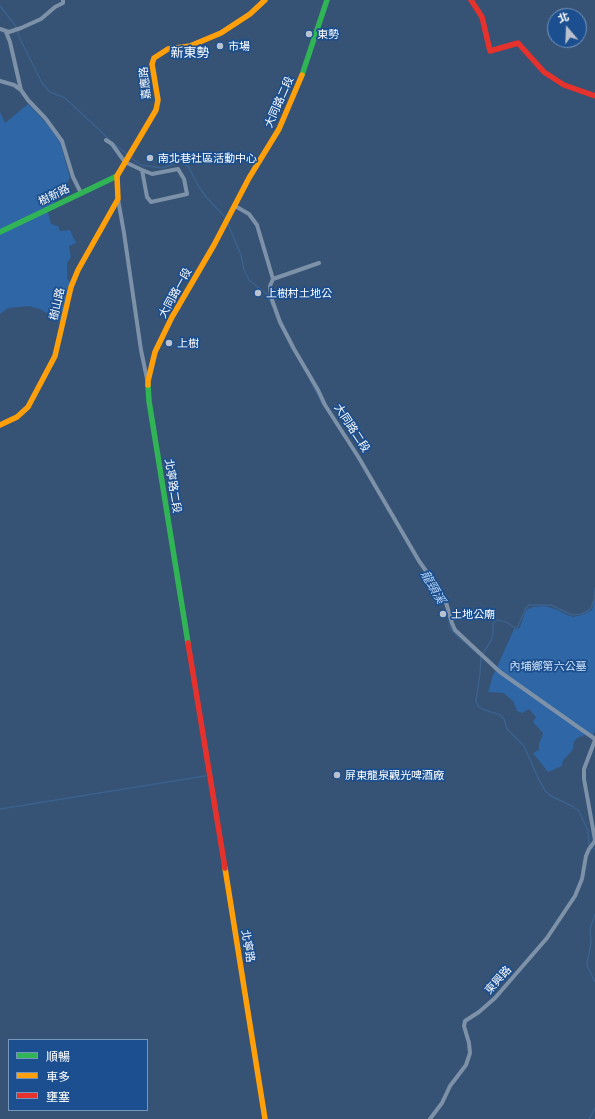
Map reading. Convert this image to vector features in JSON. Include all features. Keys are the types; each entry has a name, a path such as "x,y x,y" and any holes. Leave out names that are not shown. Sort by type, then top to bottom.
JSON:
{"main road":[{"name":"嘉應路","path":"117,176 156,110 158,100 152,64 154,58 168,49 190,46 221,33 250,14 265,0"},
{"name":"大同路二段","path":"227,221 255,167 279,129 300,80 326,0"},
{"path":"471,0 482,17 490,51 518,43 544,72 564,85 595,96"},
{"path":"117,176 118,199"},
{"name":"樹新路","path":"0,232 117,176"},
{"name":"樹山路","path":"0,425 17,417 28,407 55,356 71,287 78,270 118,199"},
{"name":"大同路一段","path":"148,381 155,352 172,317 227,221"},
{"name":"北寧路二段","path":"148,381 149,401 209,777"},
{"name":"北寧路","path":"209,777 265,1119"}],"street":[{"path":"0,29 10,32 41,19 55,7 63,3 63,0"},
{"path":"6,32 10,42 21,90"},
{"path":"0,81 14,85 21,90 28,100 46,119 62,141 73,177 81,193"},
{"path":"106,140 112,144 122,158 128,158 142,170 152,174 178,169 184,179 187,194 151,202 147,197 142,170"},
{"name":"北寧路二段","path":"118,199 136,320 148,381"},
{"name":"大同路二段","path":"235,206 249,214 257,225 273,279 270,286 271,298 280,322 294,349 325,405 359,458 419,560 445,599 455,630 500,672 595,740"},
{"path":"273,279 319,263"},
{"path":"593,844 584,769 595,740"},
{"name":"東興路","path":"430,1119 442,1103 450,1086 466,1065 470,1053 464,1026 465,1021 479,1012 495,998 547,938 576,896 582,879 586,856 593,844"}],"green space":[{"path":"28,104 47,124 60,142 70,178 54,204 47,208 51,224 58,226 60,231 70,230 76,243 69,246 71,257 67,263 67,279 72,283 61,323 40,309 28,306 8,308 0,314 0,112 5,123"},
{"name":"內埔鄉第六公墓","path":"595,598 595,728 593,740 585,735 577,738 574,742 573,749 563,760 562,766 548,772 533,753 539,750 539,743 543,733 533,722 536,717 529,709 522,713 517,711 513,701 504,693 488,692 492,678 514,629 518,629 520,627 526,610 533,607 545,606 573,617 582,615 592,610"}],"waterway":[{"path":"0,6 15,25 20,39 42,83 50,92 65,98 110,140"},
{"path":"113,143 127,154"},
{"path":"130,157 141,165 162,168 181,162 188,166 199,187 207,198 226,218"},
{"path":"228,224 241,255 244,270 249,280 269,296 272,306"},
{"name":"龍頸溪","path":"310,380 323,405"},
{"path":"482,655 492,639 493,623 496,621 506,622 517,628 526,608 529,605 551,605 572,615 581,614 591,608 595,588"},
{"name":"龍頸溪","path":"442,597 445,605"},
{"name":"龍頸溪","path":"448,614 450,627 453,632 478,654"},
{"name":"龍頸溪","path":"481,657 476,701 478,706 482,709 500,715 504,719 507,729 524,746 546,792 579,811 588,831 589,844 595,850"},
{"path":"0,809 205,776"},
{"name":"龍頸溪","path":"595,914 590,929 591,943 587,963 595,982"},
{"name":"龍頸溪","path":"589,1119 595,1108"}],"traffic: fast":[{"path":"302,75 327,0"},
{"path":"0,232 117,176"},
{"path":"148,385 149,401 188,643"}],"traffic: slow":[{"path":"117,176 156,110 158,100 152,64 154,58 168,49 190,46 221,33 250,14 265,0"},
{"path":"148,385 155,352 172,317 214,245 249,178 279,129 302,75"},
{"path":"0,425 17,417 28,407 55,356 71,287 78,270 118,199 117,176"},
{"path":"225,868 265,1119"}],"traffic: jam":[{"path":"471,0 482,17 490,51 518,43 544,72 564,85 595,96"},
{"path":"188,643 225,868"}],"place":[{"name":"東勢","path":"309,34"},
{"name":"市場","path":"220,46"},
{"name":"南北巷社區活動中心","path":"150,158"},
{"name":"上樹村土地公","path":"258,293"},
{"name":"上樹","path":"169,343"},
{"name":"土地公廟","path":"443,614"},
{"name":"屏東龍泉觀光啤酒廠","path":"337,775"}],"district":[{"name":"新東勢","path":"190,53"}]}
